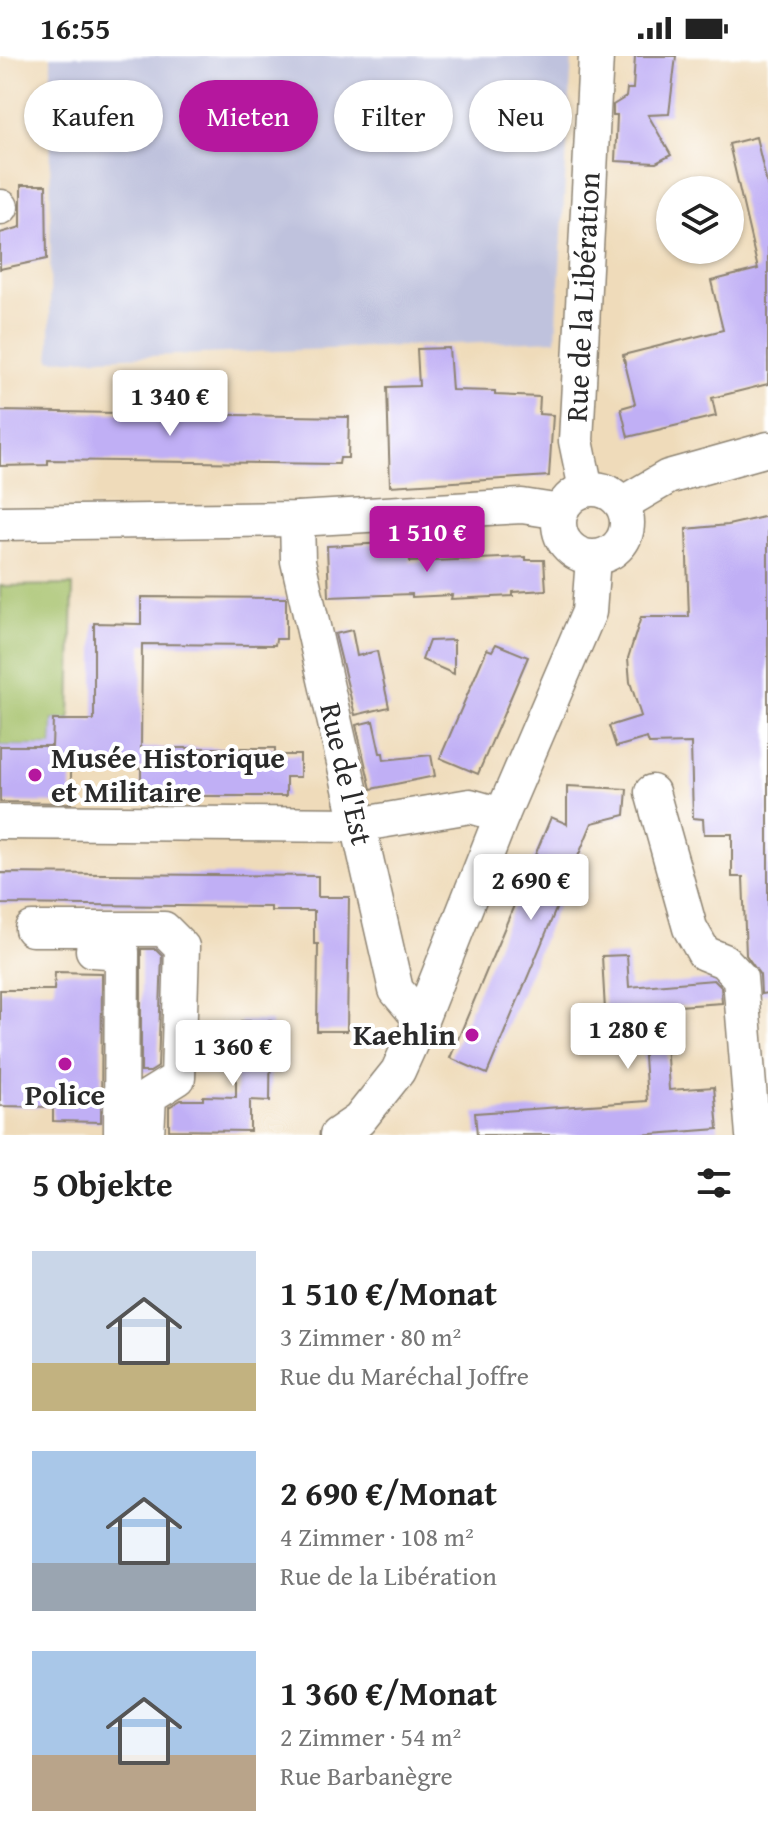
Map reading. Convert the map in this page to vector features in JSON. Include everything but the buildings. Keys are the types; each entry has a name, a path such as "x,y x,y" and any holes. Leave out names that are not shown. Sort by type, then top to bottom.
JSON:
{"street":[{"name":"Rue de la Libération","path":"573,500 596,56"},
{"path":"622,504 668,477 768,449"},
{"path":"0,523 297,519 522,506 573,500 602,489 622,504 628,524 621,544 604,556 593,558 573,551 565,543 559,522 573,500"},
{"name":"Rue de l'Est","path":"297,519 298,561 396,990 421,1020"},
{"path":"354,1130 398,1071 421,1020 502,815 589,612 593,558"},
{"path":"652,792 690,928 704,953 724,961 740,978 753,1135"},
{"path":"0,822 357,825 470,806 502,815"},
{"path":"32,929 164,929 182,947 178,1078 149,1096 147,1135"},
{"path":"93,950 122,952 121,1135"}],"shaded area":[{"path":"51,56 572,56 571,80 469,80 469,152 567,152 556,340 50,360 51,152 163,152 163,80 51,80"}],"green space":[{"path":"73,585 70,720 53,720 52,746 0,746 0,586"}],"place":[{"name":"Musée Historique et Militaire","path":"35,775"},
{"name":"Kaehlin","path":"472,1035"},
{"name":"Police","path":"65,1064"}]}
